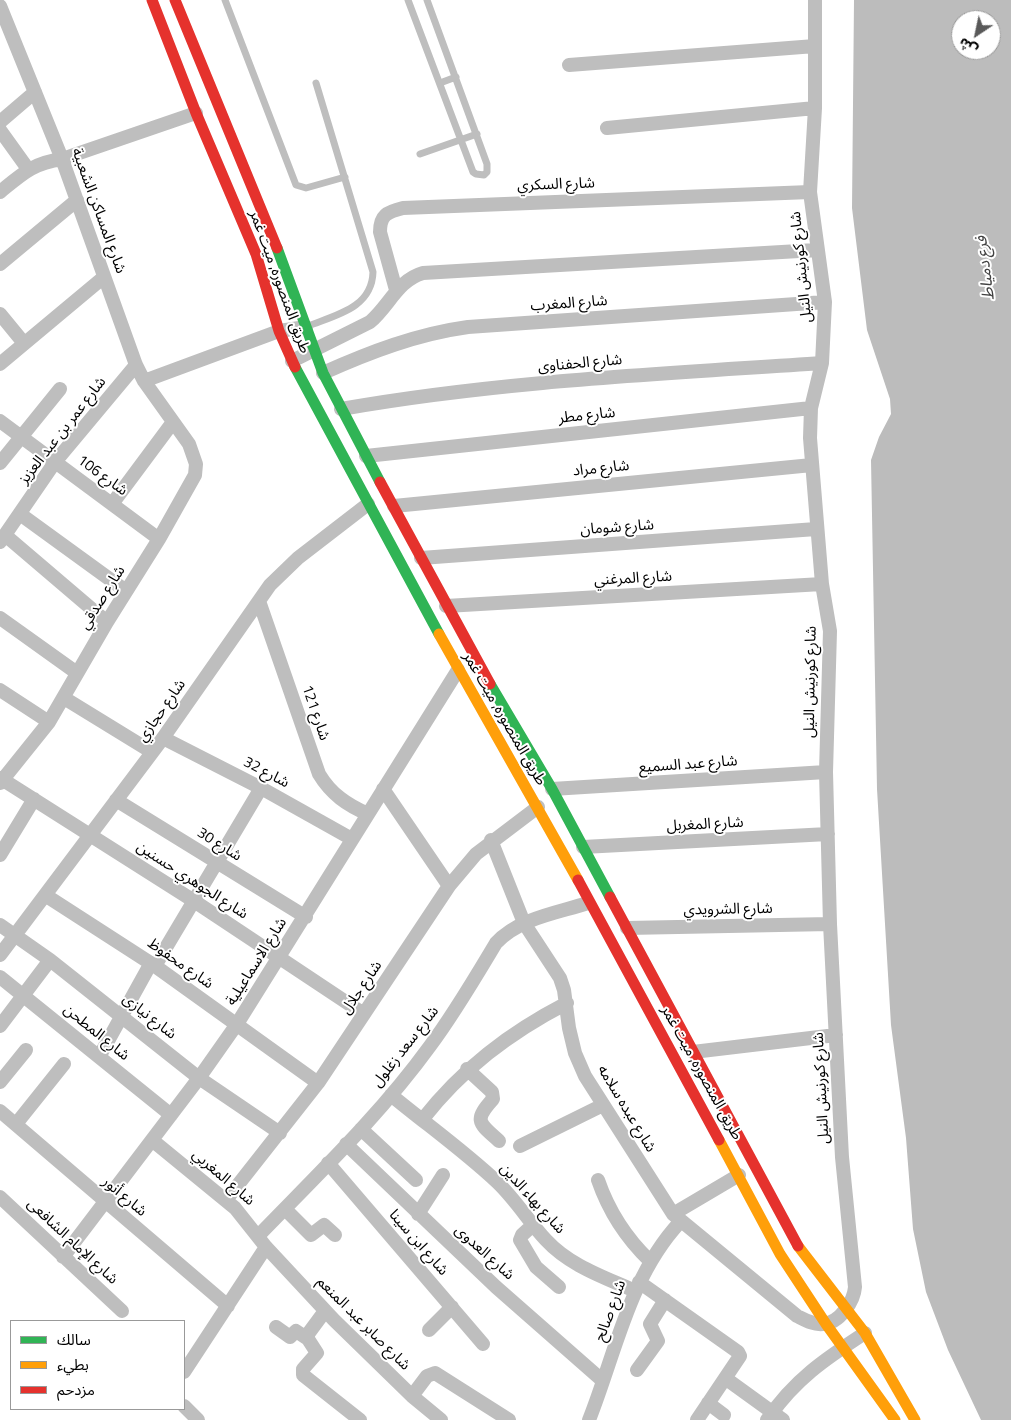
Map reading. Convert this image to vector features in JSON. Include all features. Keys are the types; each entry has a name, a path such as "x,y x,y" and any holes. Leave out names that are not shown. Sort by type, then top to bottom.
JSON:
{"main road":[{"name":"طريق المنصوره, ميت غمر","path":"152,0 196,113 256,254 279,331 292,361 458,670 538,807 588,903 739,1175 780,1254 826,1324 895,1420"},
{"name":"طريق المنصوره, ميت غمر","path":"175,0 276,246 323,373 341,409 446,606 552,789 796,1243 865,1333 915,1420"}],"street":[{"name":"شارع كورنيش النيل","path":"815,0 815,108 810,192 816,250 825,302 822,363 811,408 812,465 816,529 822,584 830,631 826,772 830,924 842,1157 855,1287 852,1301 847,1309"},
{"name":"شارع المساكن الشعبية","path":"0,6 4,27 35,92 62,159 136,365 144,381 173,422"},
{"path":"569,66 815,46"},
{"path":"0,122 35,92"},
{"path":"607,128 815,108"},
{"path":"0,192 28,169 40,163 62,159 196,113"},
{"path":"0,130 28,169"},
{"name":"شارع السكري","path":"396,290 380,232 380,222 388,212 403,208 810,192"},
{"path":"0,264 77,200"},
{"path":"292,361 370,322 380,314 396,290 413,276 816,250"},
{"path":"0,364 104,277"},
{"name":"شارع المغرب","path":"323,373 369,353 439,331 468,327 825,302"},
{"path":"0,314 24,342"},
{"path":"144,381 279,331 306,327"},
{"name":"شارع الحفناوى","path":"341,409 418,396 572,381 822,363"},
{"name":"شارع عمر بن عبد العزيز","path":"3,538 55,462 136,365"},
{"path":"0,463 60,388"},
{"name":"شارع مطر","path":"366,456 811,408"},
{"name":"شارع 106","path":"0,421 160,539"},
{"path":"112,504 173,422"},
{"name":"شارع صدقي","path":"1,780 49,722 107,622 160,539 190,485 196,464 189,444 173,422"},
{"name":"شارع مراد","path":"394,506 812,465"},
{"name":"شارع حجازي","path":"0,955 163,738 259,601 283,571 368,504"},
{"path":"20,514 126,591"},
{"name":"شارع شومان","path":"421,558 816,529"},
{"path":"3,538 107,622"},
{"name":"شارع المرغني","path":"446,606 822,584"},
{"name":"شارع 121","path":"259,601 319,774 334,794 350,806 368,814"},
{"path":"0,618 77,673"},
{"name":"شارع الاسماعيلية","path":"63,1257 199,1078 237,1024 280,958 458,670"},
{"path":"0,690 49,722"},
{"path":"64,698 152,752"},
{"name":"شارع 32","path":"163,738 261,788 352,839"},
{"name":"شارع عبد السميع","path":"552,789 826,772"},
{"name":"شارع الجوهري حسنين","path":"1,780 90,834 194,901 364,1014"},
{"path":"99,1056 121,1016 194,901 261,788"},
{"path":"383,790 449,886"},
{"path":"0,855 34,799"},
{"name":"شارع 30","path":"116,800 306,916"},
{"name":"شارع جلال","path":"226,1200 280,1134 318,1083 449,886 476,854 491,840 538,807"},
{"name":"شارع المغربل","path":"583,848 828,834"},
{"name":"شارع عبده سلامه","path":"491,840 524,923 560,978 567,1003 569,1028 575,1053 585,1076 676,1218 797,1316 815,1324 826,1324"},
{"name":"شارع محفوظ","path":"45,895 153,964 318,1083"},
{"name":"شارع سعد زغلول","path":"185,1370 228,1306 262,1241 285,1209 391,1095 444,1027 496,943 508,931 524,923 588,903"},
{"name":"شارع الشرويدي","path":"627,928 830,924"},
{"name":"شارع نيازى","path":"0,925 50,960 199,1078 280,1134"},
{"path":"0,1026 50,960"},
{"name":"شارع المطحن","path":"0,977 171,1115"},
{"path":"422,1120 468,1069 515,1032 567,1003"},
{"path":"692,1052 836,1035"},
{"path":"0,1082 26,1050"},
{"path":"16,1124 64,1064"},
{"path":"468,1069 492,1092 493,1099 482,1111 480,1118 482,1126 499,1141"},
{"name":"شارع بهاء الدين","path":"391,1095 485,1171 506,1191 561,1254 578,1266 637,1286 665,1300 738,1352 740,1356 725,1378"},
{"path":"520,1146 603,1105"},
{"name":"شارع أنور","path":"0,1111 228,1306"},
{"path":"361,1129 416,1180"},
{"name":"شارع المغربي","path":"152,1140 244,1216 262,1241"},
{"name":"شارع العدوى","path":"346,1144 418,1214 603,1381"},
{"name":"شارع ابن سينا","path":"328,1163 483,1344"},
{"path":"418,1214 443,1175"},
{"name":"شارع صالح","path":"589,1420 637,1286 676,1218 739,1175"},
{"path":"598,1180 606,1203 618,1224 632,1244 650,1261"},
{"name":"شارع الإمام الشافعى","path":"0,1197 122,1312"},
{"path":"285,1209 311,1235 324,1225 335,1235"},
{"path":"534,1224 522,1235 520,1240 536,1267 559,1287"},
{"name":"شارع صابر عبد المنعم","path":"262,1241 326,1311 412,1396 441,1420"},
{"path":"637,1370 658,1341 650,1324 665,1300"},
{"path":"429,1330 452,1307"},
{"path":"826,1324 847,1309"},
{"path":"308,1340 308,1332 326,1311"},
{"path":"276,1327 290,1337 296,1331 308,1340 317,1353 303,1369 303,1375 360,1420"},
{"path":"697,1420 725,1378 774,1417 804,1375 865,1333"},
{"path":"412,1396 427,1376 436,1373 509,1420"},
{"path":"708,1403 724,1415"},
{"path":"185,1407 198,1420"}],"lane":[{"path":"225,0 296,185 306,188 345,177"},
{"path":"408,0 473,172 484,174 487,172 487,164 426,0"},
{"path":"440,83 456,77"},
{"path":"306,327 360,304 366,297 373,281 372,263 316,83"},
{"path":"420,154 477,134"}],"water":[{"name":"فرع دمياط","path":"854,0 1011,0 1011,1420 981,1420 948,1350 926,1292 913,1229 906,1138 891,1025 877,789 871,460 879,437 891,414 890,399 867,330 852,208"}],"traffic: fast":[{"path":"277,248 323,373 380,482"},
{"path":"295,367 439,634"},
{"path":"490,684 552,789 610,897"}],"traffic: slow":[{"path":"439,634 578,880"},
{"path":"719,1140 780,1254 826,1324 895,1420"},
{"path":"798,1246 865,1333 915,1420"}],"traffic: jam":[{"path":"152,0 196,113 256,254 279,331 295,367"},
{"path":"175,0 277,248"},
{"path":"380,482 490,684"},
{"path":"578,880 719,1140"},
{"path":"610,897 798,1246"}]}
